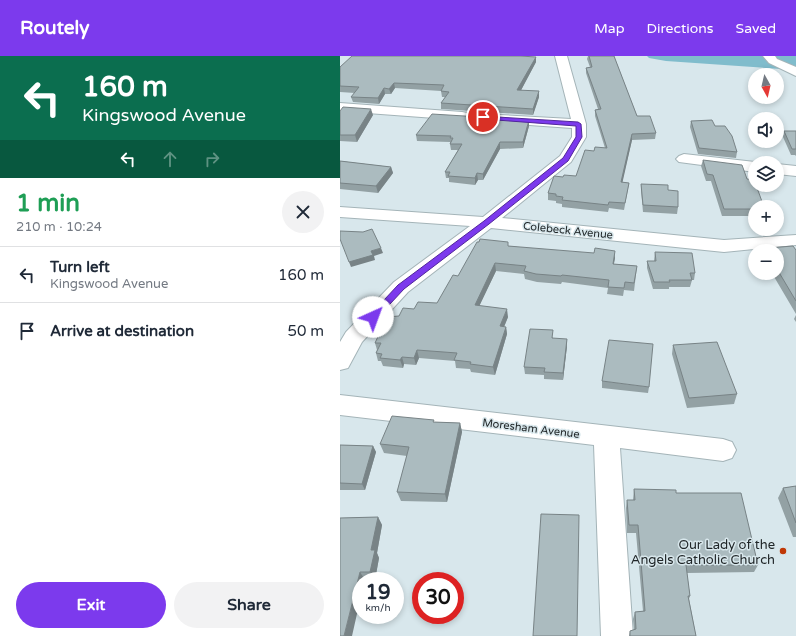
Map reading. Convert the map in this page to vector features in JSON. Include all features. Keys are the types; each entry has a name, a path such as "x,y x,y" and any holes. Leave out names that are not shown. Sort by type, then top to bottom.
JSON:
{"street":[{"path":"340,362 354,337 401,287 487,222 566,159 579,137 578,124 561,56"},
{"path":"768,56 773,61 796,72"},
{"path":"340,107 578,124"},
{"path":"684,159 748,166"},
{"name":"Colebeck Avenue","path":"340,212 487,222 724,246 796,240"},
{"name":"Moresham Avenue","path":"340,405 723,450"},
{"path":"606,437 617,636"}],"shaded area":[{"path":"647,56 796,56 796,70 666,61 649,58"}],"building":[{"path":"352,56 536,57 517,90 539,91 533,109 441,103 449,92 441,91 444,85 394,83 389,89 384,88 378,98 351,97 359,87 340,86 340,67"},
{"path":"589,56 614,56 637,116 650,116 656,133 632,134 621,182 629,183 625,203 609,202 608,205 562,200 563,197 548,193 554,176 576,176 585,150 594,151 595,147 607,148 595,110 601,109 586,68 592,67"},
{"path":"343,107 371,109 355,135 340,135 340,111"},
{"path":"432,114 529,120 523,142 500,142 483,174 477,173 475,178 448,176 450,172 445,172 462,144 450,144 453,138 450,138 451,136 416,135"},
{"path":"712,120 715,126 725,126 732,136 737,152 699,148 691,121"},
{"path":"784,131 796,131 796,149 792,149"},
{"path":"703,160 742,165 748,179 748,192 759,192 761,200 748,200 748,209 724,209 713,175 707,174"},
{"path":"340,161 391,167 376,186 340,183"},
{"path":"641,184 668,185 668,190 678,191 678,207 643,205"},
{"path":"372,229 381,248 371,251 373,255 349,262 340,239 340,231 363,232"},
{"path":"480,239 508,242 508,246 594,253 595,248 615,251 613,264 637,266 634,283 625,282 624,288 608,287 609,280 536,274 524,271 526,266 495,263 475,305 507,309 500,326 506,327 493,367 454,360 457,353 417,350 414,358 402,357 400,360 380,358 382,354 376,353 381,343 375,343 387,317 399,316 403,308 414,309 418,302 437,303 453,275 458,276"},
{"path":"793,246 796,250 796,301 784,280 784,247"},
{"path":"655,252 692,253 695,273 690,273 692,280 669,280 670,282 654,282 647,261 656,261"},
{"path":"530,329 553,330 552,338 567,339 563,373 544,372 545,368 524,367"},
{"path":"609,340 653,344 649,387 602,381"},
{"path":"717,342 737,394 689,398 673,345"},
{"path":"392,416 434,420 433,422 460,423 445,494 397,492 409,447 380,444"},
{"path":"340,445 373,446 362,484 340,483"},
{"path":"796,486 796,523 783,488"},
{"path":"634,489 676,490 676,493 741,493 758,565 686,565 690,596 688,596 696,636 630,636 630,631 636,629 635,612 645,611 638,525 629,525 627,500 635,500"},
{"path":"541,514 579,515 577,636 533,636"},
{"path":"378,517 371,550 375,550 370,572 352,572 352,604 344,636 340,636 340,518"}],"place":[{"name":"Our Lady of the Angels Catholic Church","path":"783,551"}],"route":[{"path":"373,317 401,287 487,222 566,159 574,148 579,137 578,124 483,117"}]}
